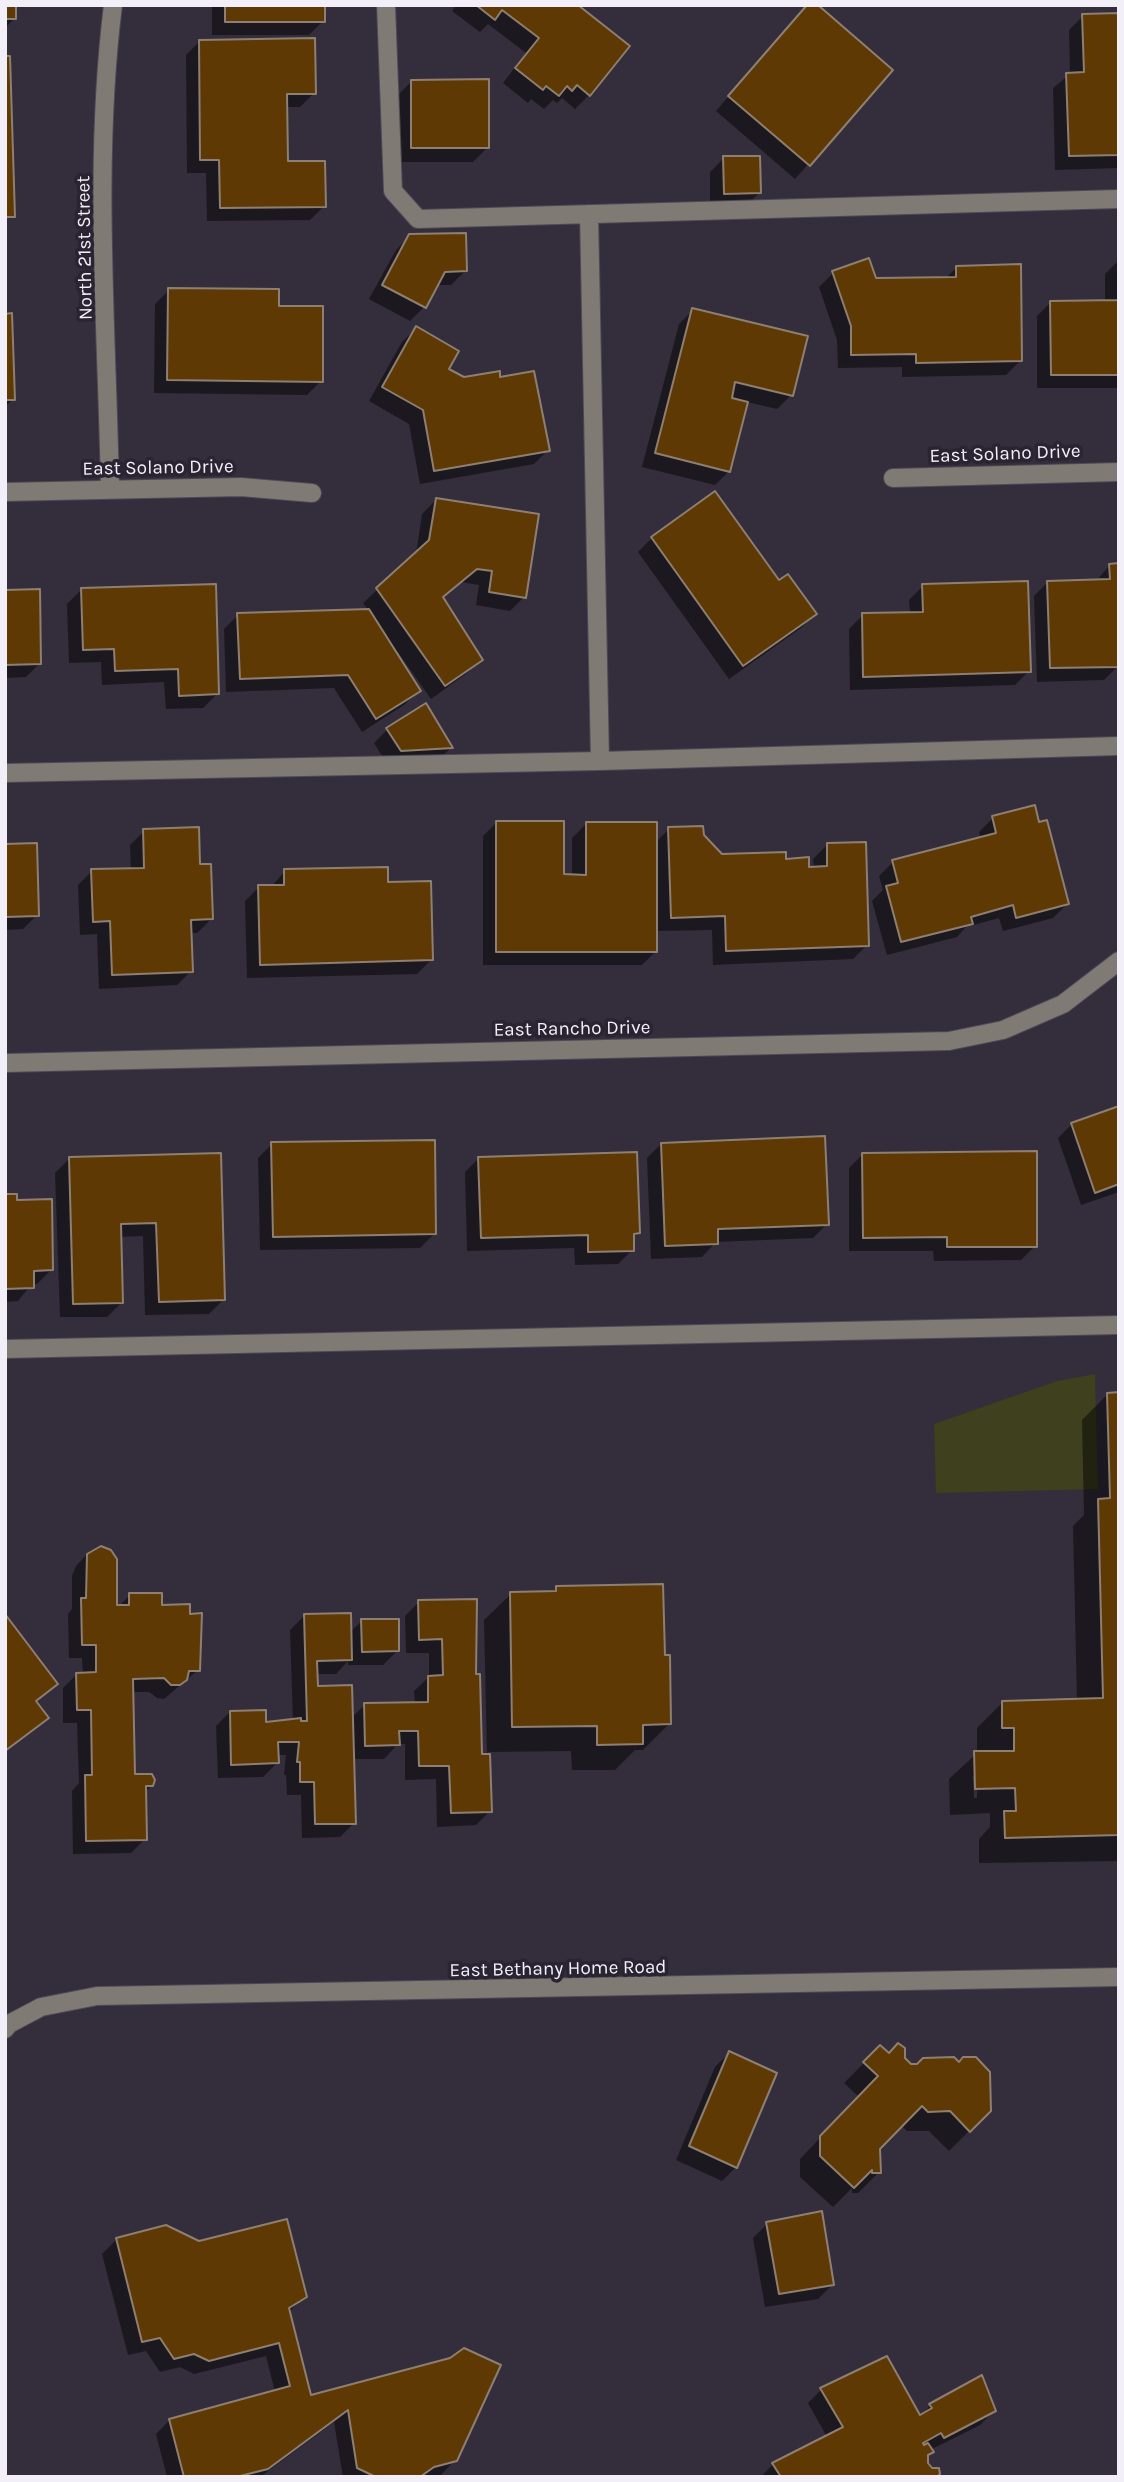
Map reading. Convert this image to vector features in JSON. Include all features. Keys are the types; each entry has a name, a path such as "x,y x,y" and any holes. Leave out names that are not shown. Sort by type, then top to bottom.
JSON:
{"street":[{"name":"North 21st Street","path":"110,490 104,144 106,61 113,5"},
{"path":"386,5 393,191 418,219 1119,200"},
{"path":"589,214 600,761"},
{"name":"East Solano Drive","path":"893,478 1119,472"},
{"name":"East Solano Drive","path":"5,492 242,487 312,493"},
{"path":"5,773 600,761 1119,746"},
{"name":"East Rancho Drive","path":"5,1063 949,1041 1003,1030 1063,1004 1119,961"},
{"path":"5,1349 1119,1325"},
{"name":"East Bethany Home Road","path":"6,2025 41,2007 97,1996 1119,1977"}],"green space":[{"path":"1095,1374 1098,1489 936,1493 934,1424 1057,1381"}],"building":[{"path":"5,5 16,5 16,19 5,19"},
{"path":"225,5 325,5 325,22 225,22"},
{"path":"476,5 578,5 630,46 590,96 577,85 572,91 567,86 559,96 546,86 543,90 515,68 539,38 502,10 495,20"},
{"path":"807,5 818,5 893,70 810,166 728,96"},
{"path":"1119,13 1119,155 1069,156 1066,73 1084,72 1082,14"},
{"path":"315,38 316,94 287,94 288,161 325,161 326,207 220,208 219,160 200,160 199,40"},
{"path":"5,56 10,56 15,217 5,217"},
{"path":"489,79 489,148 411,148 411,80"},
{"path":"723,156 760,156 761,193 724,194"},
{"path":"466,233 467,271 445,272 426,308 382,285 409,234"},
{"path":"869,258 876,278 956,277 956,266 1021,264 1022,361 916,363 916,354 851,355 851,326 832,271"},
{"path":"1118,258 1119,375 1051,375 1050,301 1118,300"},
{"path":"168,288 279,289 279,306 323,306 323,382 167,380"},
{"path":"692,308 808,336 793,396 735,382 732,398 748,402 730,472 655,453"},
{"path":"12,313 15,400 5,400 5,314"},
{"path":"416,326 459,351 449,369 464,377 500,371 500,377 534,371 550,451 434,471 423,410 382,387"},
{"path":"715,491 779,580 788,574 817,614 743,666 651,537"},
{"path":"436,498 539,514 526,598 489,592 492,571 477,569 443,597 483,660 445,686 376,588 429,540"},
{"path":"1119,563 1119,667 1050,668 1047,581 1110,579 1109,564"},
{"path":"1028,581 1031,672 863,677 862,613 923,612 922,584"},
{"path":"216,584 219,694 179,696 178,669 115,671 114,649 83,650 81,588"},
{"path":"40,589 41,664 5,665 5,590"},
{"path":"369,609 421,691 376,719 348,675 240,679 237,613"},
{"path":"426,703 453,748 401,751 386,728"},
{"path":"1035,805 1039,822 1047,820 1069,904 1016,918 1013,905 971,917 973,924 901,942 886,886 898,883 892,860 996,833 992,816"},
{"path":"496,821 564,821 564,874 586,875 586,822 657,822 657,952 496,952"},
{"path":"703,826 704,835 722,854 786,852 786,859 809,857 809,867 827,866 827,843 866,842 869,946 726,951 725,916 671,918 668,827"},
{"path":"199,827 200,864 211,864 213,919 191,920 193,972 112,975 110,921 93,922 91,869 144,868 143,829"},
{"path":"37,843 39,916 5,917 5,844"},
{"path":"388,867 388,882 431,881 433,960 260,965 258,885 284,885 284,869"},
{"path":"1119,1106 1119,1184 1095,1193 1071,1123"},
{"path":"825,1136 829,1225 718,1229 718,1244 665,1246 661,1143"},
{"path":"435,1140 436,1234 273,1237 271,1142"},
{"path":"1037,1151 1037,1247 947,1247 947,1237 863,1238 862,1153"},
{"path":"637,1152 640,1233 634,1234 634,1251 588,1252 588,1235 481,1238 478,1157"},
{"path":"221,1153 225,1300 159,1302 156,1223 121,1224 123,1303 73,1304 69,1157"},
{"path":"5,1194 17,1194 17,1200 52,1199 53,1270 34,1271 34,1288 5,1289"},
{"path":"1119,1392 1119,1835 1005,1838 1004,1811 1016,1811 1015,1788 975,1789 974,1751 1014,1751 1014,1728 1002,1728 1002,1701 1103,1698 1098,1499 1110,1498 1107,1393"},
{"path":"101,1546 111,1550 117,1559 117,1605 129,1605 129,1593 162,1593 162,1605 190,1604 190,1614 202,1613 200,1671 189,1671 187,1680 180,1685 171,1685 164,1678 133,1679 135,1774 152,1774 155,1780 153,1786 146,1786 147,1840 86,1841 85,1775 92,1775 91,1710 77,1710 76,1673 96,1672 96,1645 82,1645 81,1598 86,1598 87,1554"},
{"path":"663,1584 665,1655 670,1655 671,1724 643,1725 643,1744 597,1745 597,1726 512,1727 510,1592 556,1591 556,1586"},
{"path":"477,1599 476,1674 480,1674 482,1754 490,1754 492,1812 451,1813 449,1766 419,1766 418,1731 399,1731 400,1745 365,1746 364,1703 428,1702 428,1676 443,1675 442,1639 419,1640 418,1600"},
{"path":"351,1613 352,1660 317,1661 318,1686 352,1685 356,1824 315,1824 314,1782 300,1782 300,1762 297,1762 299,1742 278,1742 279,1763 231,1765 230,1711 266,1710 266,1722 301,1718 301,1721 307,1721 304,1614"},
{"path":"5,1614 58,1684 36,1701 49,1718 5,1751"},
{"path":"361,1619 399,1619 399,1651 362,1652"},
{"path":"898,2043 905,2048 905,2058 911,2064 917,2064 923,2058 954,2057 959,2062 963,2057 976,2057 990,2072 991,2111 970,2132 950,2111 928,2112 922,2106 880,2149 881,2173 872,2173 872,2170 854,2188 820,2156 820,2136 878,2076 863,2062 880,2045 889,2053"},
{"path":"729,2051 777,2073 737,2168 689,2146"},
{"path":"822,2211 834,2285 779,2294 766,2222"},
{"path":"287,2219 307,2297 289,2308 311,2395 450,2358 464,2348 501,2365 457,2461 434,2467 420,2477 376,2477 357,2468 348,2410 268,2469 236,2477 184,2477 169,2419 290,2386 279,2343 209,2361 194,2354 174,2359 160,2338 142,2342 116,2238 166,2225 199,2241"},
{"path":"887,2356 920,2415 932,2408 929,2404 982,2375 996,2411 944,2438 941,2433 923,2443 928,2443 934,2452 928,2455 928,2463 932,2468 939,2468 940,2474 937,2477 781,2477 772,2463 843,2427 820,2388"}]}
